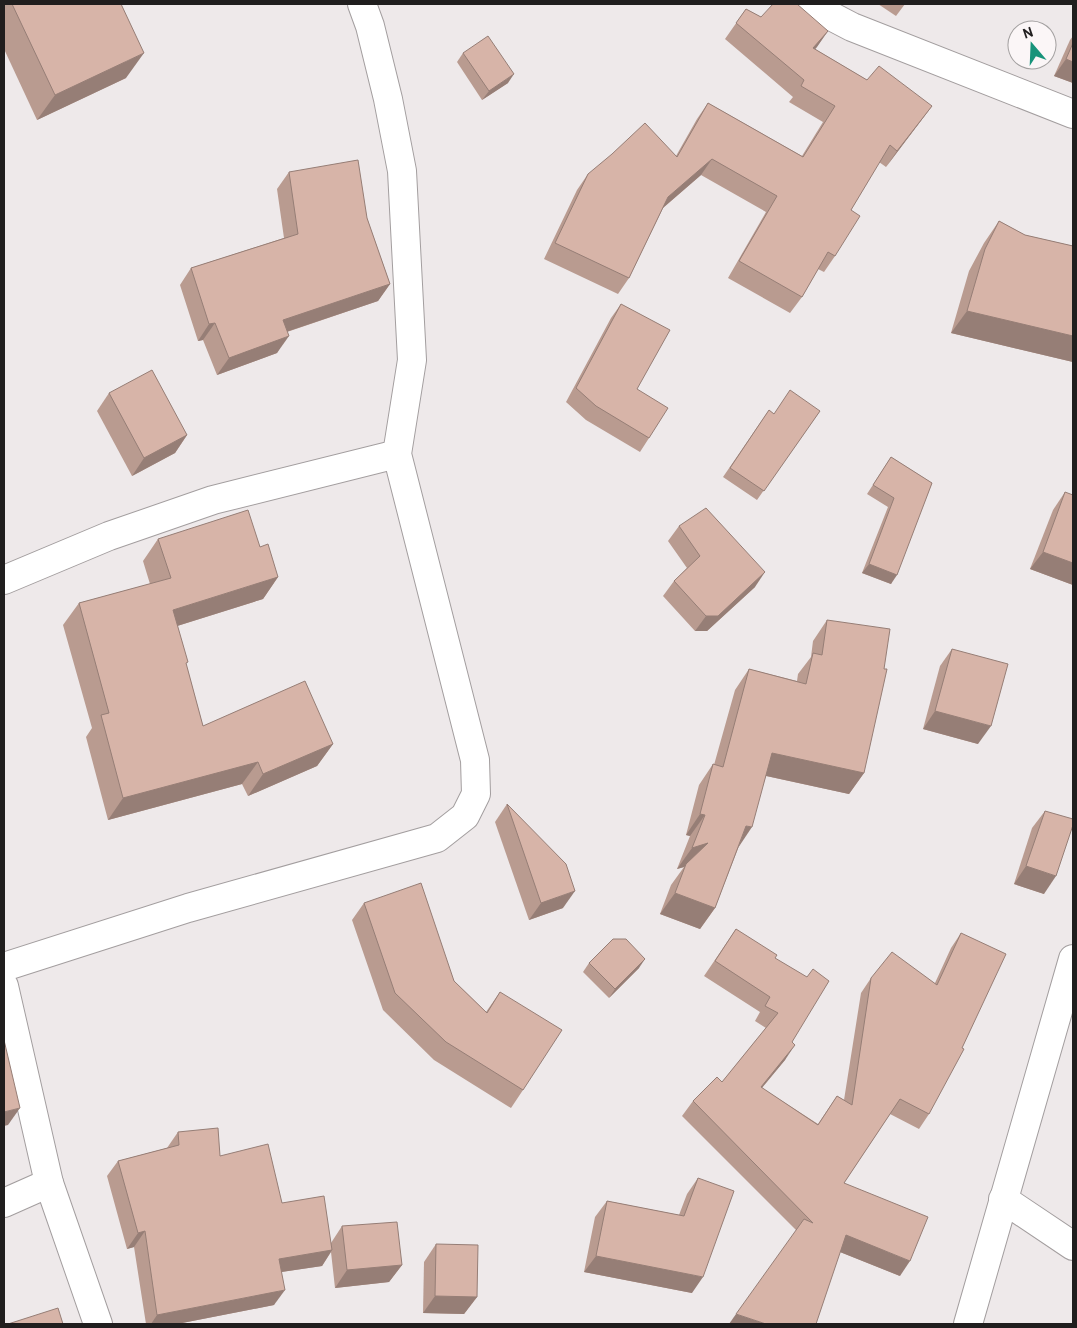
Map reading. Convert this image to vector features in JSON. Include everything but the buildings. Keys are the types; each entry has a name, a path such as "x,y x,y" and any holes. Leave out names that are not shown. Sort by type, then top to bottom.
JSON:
{"street":[{"path":"4,967 188,908 437,838 465,816 476,794 475,760 397,454 412,360 402,171 388,100 370,26 362,4"},
{"path":"808,4 852,27 1073,114"},
{"path":"4,580 109,536 213,500 397,454"},
{"path":"968,1324 1073,959"},
{"path":"4,986 49,1183 98,1324"},
{"path":"4,1203 49,1183"},
{"path":"1003,1199 1073,1246"}]}
